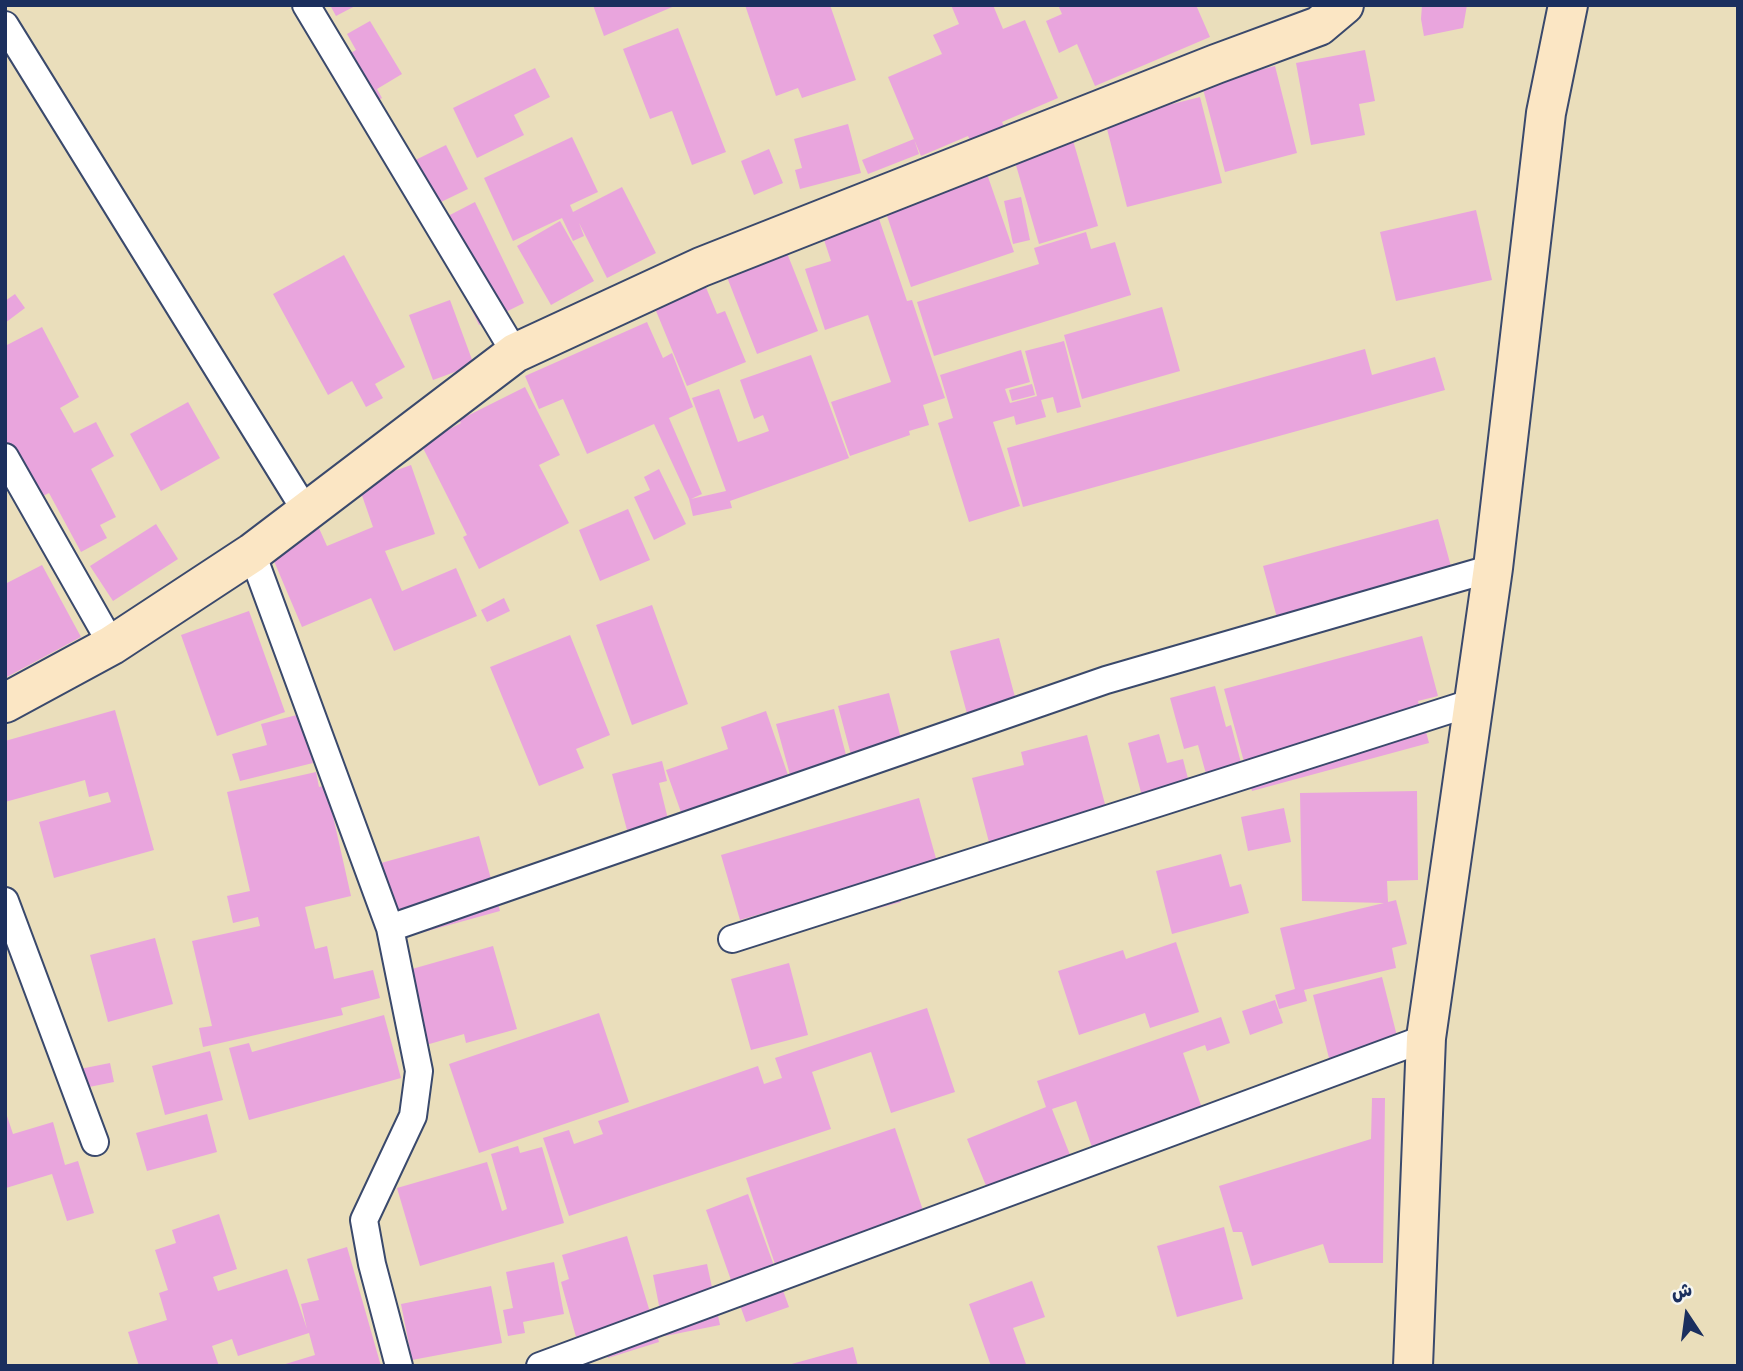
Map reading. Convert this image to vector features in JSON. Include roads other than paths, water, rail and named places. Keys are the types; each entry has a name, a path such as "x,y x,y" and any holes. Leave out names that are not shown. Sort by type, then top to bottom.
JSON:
{"street":[{"path":"306,5 515,352"},
{"path":"5,703 112,645 252,553 515,352 701,267 1319,26 1344,5"},
{"path":"1413,1366 1426,1038 1493,568 1546,113 1568,5"},
{"path":"5,25 307,513"},
{"path":"5,457 112,645"},
{"path":"252,553 390,928 419,1071 413,1116 364,1220 372,1264 399,1366"},
{"path":"390,928 1106,680 1493,568"},
{"path":"732,939 1474,702"},
{"path":"5,901 95,1142"},
{"path":"540,1366 1426,1038"}]}
